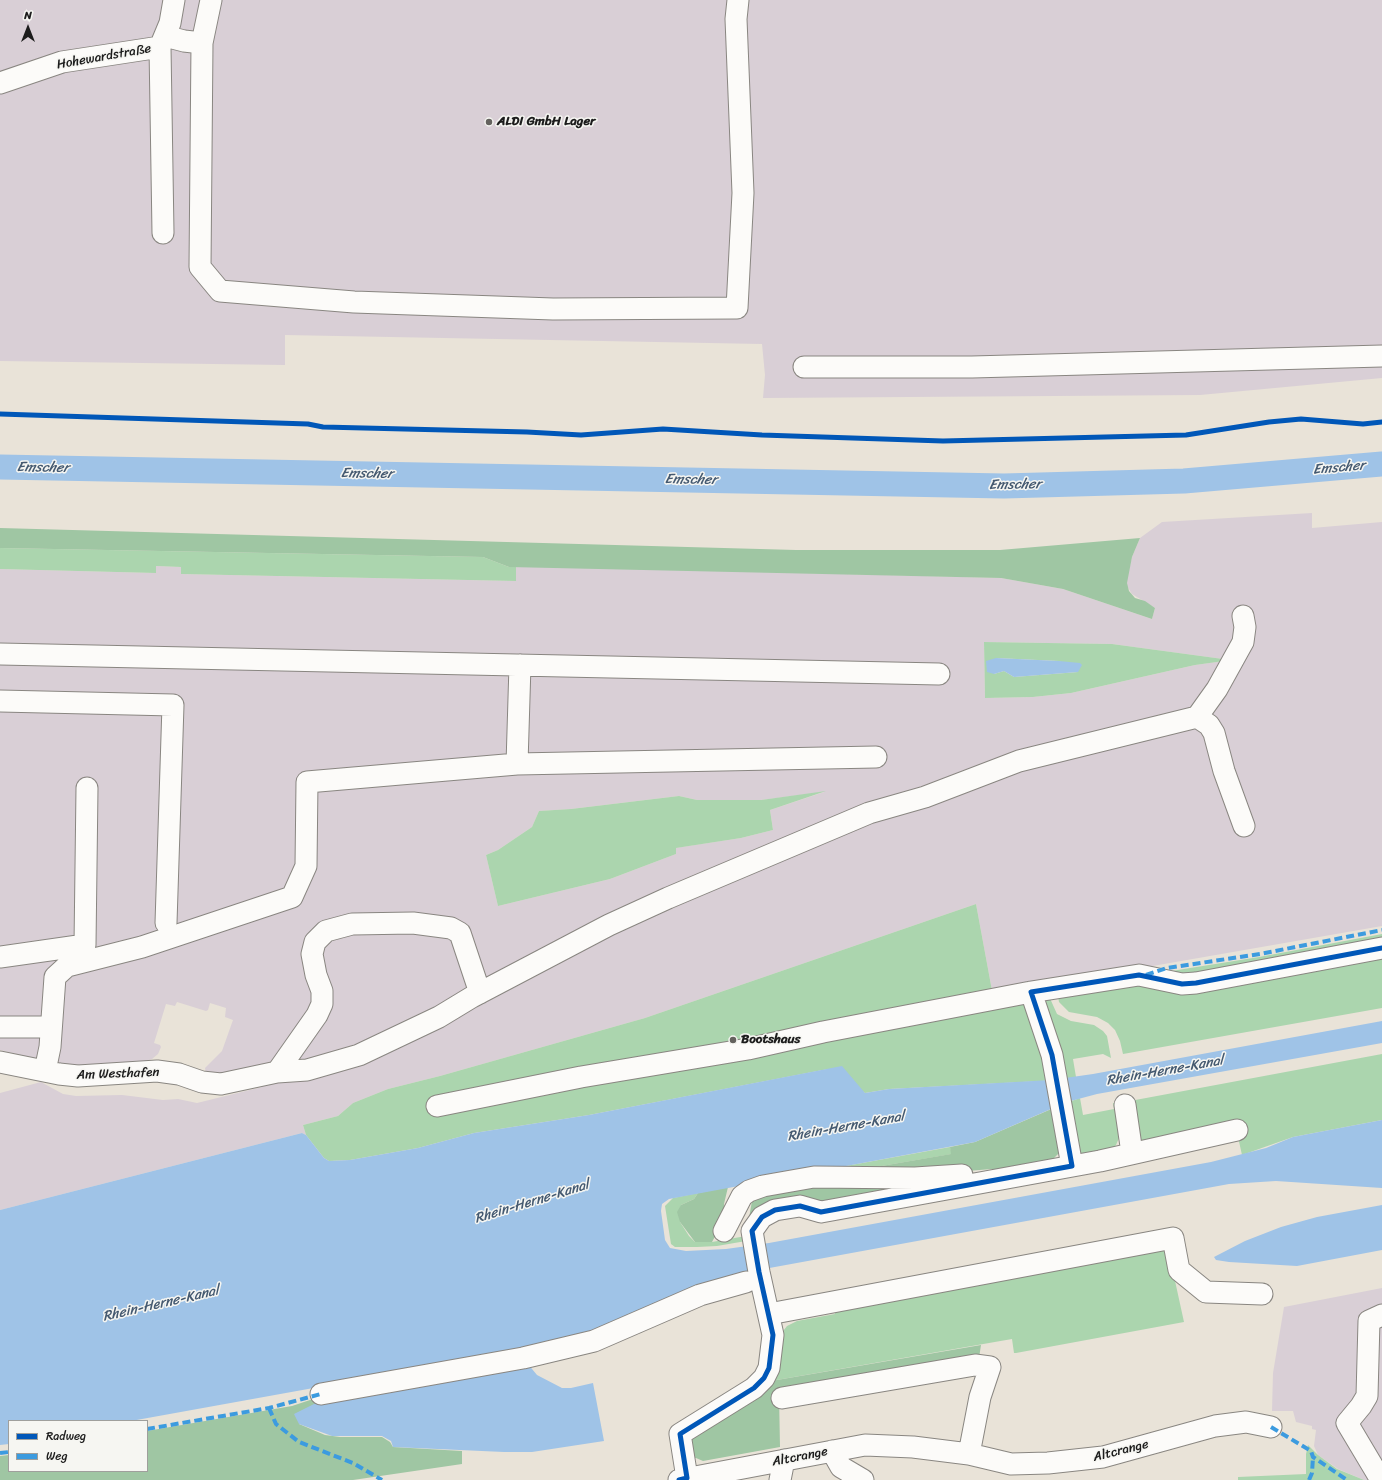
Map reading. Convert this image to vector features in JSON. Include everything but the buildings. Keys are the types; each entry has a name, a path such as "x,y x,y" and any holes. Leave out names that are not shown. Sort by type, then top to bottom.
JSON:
{"street":[{"name":"Hohewardstraße","path":"0,83 62,62 163,42 170,24 174,0"},
{"path":"211,0 202,43 200,267 220,291 354,302 552,309 737,308 743,193 736,19 738,0"},
{"path":"163,233 163,42 184,41 202,43"},
{"path":"804,367 972,367 1382,356"},
{"path":"1243,616 1243,642 1217,689 1197,717 1209,725 1214,733 1224,771 1244,826"},
{"path":"0,654 939,674"},
{"path":"517,764 520,665"},
{"path":"0,701 173,705 166,923"},
{"name":"Am Westhafen","path":"0,1062 78,1076 157,1071 179,1074 202,1082 221,1084 268,1074 308,1070 359,1055 438,1017 480,993 609,925 661,901 869,813 925,797 1019,761 1197,717"},
{"path":"45,1071 50,1046 50,1027 55,977 67,966 142,947 292,897 306,866 308,782 517,764 876,757"},
{"path":"0,957 85,945 87,788"},
{"path":"268,1074 317,1015 322,1004 322,991 316,974 312,954 315,942 326,931 352,924 413,923 451,928 460,933 480,993"},
{"path":"437,1106 581,1077 740,1050 823,1032 1031,992 1138,975 1182,984 1196,983 1382,948"},
{"path":"1031,992 1052,1055 1072,1166"},
{"path":"0,1027 50,1027"},
{"path":"1126,1105 1132,1153"},
{"path":"683,1479 680,1434 754,1388 764,1378 769,1368 773,1335 769,1314 753,1277 752,1230 762,1218 775,1210 800,1206 821,1212 1072,1166 1237,1130"},
{"path":"724,1230 742,1196 749,1191 763,1186 814,1177 915,1178 988,1173 1006,1178"},
{"path":"769,1314 1173,1238 1179,1270 1206,1292 1262,1294"},
{"path":"321,1394 522,1358 594,1341 700,1295 753,1277"},
{"path":"1381,1480 1347,1423 1367,1396 1368,1321 1382,1315"},
{"path":"782,1398 975,1364 990,1367 980,1397 969,1454"},
{"name":"Altcrange","path":"683,1479 865,1445 913,1446 969,1454 1009,1472 1048,1463 1103,1458 1215,1426 1246,1422 1271,1427"},
{"path":"832,1451 841,1466 863,1480"},
{"path":"780,1480 784,1460"}],"shaded area":[{"path":"0,0 1382,0 1382,378 1200,395 763,398 765,375 762,344 285,335 285,365 0,361"},
{"path":"1312,513 1312,528 1382,522 1382,926 1015,990 993,996 976,904 645,1018 440,1076 388,1089 353,1103 338,1116 303,1125 306,1135 302,1133 0,1210 0,1093 41,1082 63,1094 76,1096 122,1095 163,1100 178,1099 197,1103 262,1087 255,1068 207,1078 205,1068 222,1051 233,1020 225,1017 226,1008 210,1003 208,1010 206,1011 177,1002 175,1006 166,1004 154,1043 160,1045 161,1047 158,1054 152,1059 143,1062 89,1067 61,1065 0,1050 0,569 156,573 156,566 181,567 181,574 515,581 516,567 538,566 1001,578 1063,589 1152,619 1155,608 1132,594 1127,586 1127,578 1132,557 1140,538 1162,522","holes":["984,642 1112,644 1223,659 1223,661 1195,665 1071,693 1033,697 985,698","824,792 770,810 773,830 741,838 675,848 676,854 610,879 498,906 486,855 498,850 532,827 539,811 571,809 679,796 697,800 761,800"]},
{"path":"1382,1288 1382,1480 1364,1480 1338,1469 1318,1455 1314,1446 1316,1430 1312,1429 1312,1426 1296,1422 1293,1411 1272,1411 1273,1373 1284,1307"}],"green space":[{"path":"0,528 796,550 1000,550 1140,538 1132,557 1127,583 1129,591 1135,598 1145,601 1155,608 1152,619 1063,589 1001,578 509,567 483,557 0,548"},
{"path":"0,548 483,557 509,567 516,567 516,581 181,574 181,567 156,566 156,573 0,569"},
{"path":"984,642 1112,644 1223,659 1224,661 1195,665 1071,693 1033,697 985,698","holes":["996,658 1059,661 1078,672 1014,677 1004,671 994,674"]},
{"path":"826,791 770,810 773,830 741,838 676,848 676,854 610,879 498,906 486,855 498,850 532,827 539,811 571,809 679,796 697,800 761,800"},
{"path":"976,904 993,996 1020,1000 1042,1006 1048,994 1057,1014 1071,1021 1094,1025 1103,1031 1107,1036 1111,1058 1103,1054 1073,1059 1076,1077 1061,1080 889,1089 865,1093 828,1069 589,1115 474,1133 418,1148 350,1160 329,1161 324,1158 306,1135 303,1125 338,1116 353,1103 388,1089 440,1076 645,1018"},
{"path":"1382,934 1382,944 1192,980 1159,973 1259,957"},
{"path":"1382,959 1382,1008 1123,1054 1120,1041 1115,1030 1108,1023 1097,1017 1069,1012 1059,1002 1057,991"},
{"path":"1382,1054 1382,1120 1293,1137 1242,1155 1236,1128 1146,1144 1139,1140 1130,1101"},
{"path":"1080,1098 1083,1115 1114,1109 1113,1103 1120,1102 1122,1131 1116,1145 1108,1154 1081,1156 1066,1103"},
{"path":"1056,1107 1063,1144 1059,1153 1052,1160 1006,1171 992,1169 917,1175 829,1175 951,1154 950,1147 975,1142"},
{"path":"950,1147 952,1154 829,1175 802,1174"},
{"path":"991,1176 748,1224 753,1195 765,1189"},
{"path":"728,1187 724,1204 725,1218 712,1242 695,1242 680,1222 677,1212 681,1205 694,1199 698,1193"},
{"path":"698,1193 694,1199 681,1205 680,1222 695,1242 712,1242 746,1236 746,1241 717,1246 697,1247 675,1247 671,1244 665,1206 673,1198"},
{"path":"1159,1248 1170,1258 1184,1322 1016,1353 1014,1353 1012,1339 771,1381 780,1335 787,1326 797,1321 835,1314 834,1310"},
{"path":"981,1345 979,1358 779,1394 780,1447 703,1461 692,1458 689,1447 692,1435 771,1381"},
{"path":"322,1396 299,1424 325,1435 340,1437 382,1437 390,1442 393,1447 462,1451 462,1464 353,1480 0,1480 0,1456 8,1455 8,1472 148,1472 148,1431 292,1406"},
{"path":"1308,1445 1318,1455 1337,1469 1364,1480 1238,1480 1238,1477 1306,1474 1306,1454"}],"water":[{"path":"996,658 1059,661 1080,663 1082,665 1078,672 1014,677 1004,671 994,674 987,672 986,661"},
{"name":"Rhein-Herne-Kanal","path":"1382,1021 1382,1043 1097,1094 1067,1102 975,1142 669,1199 662,1204 661,1211 665,1240 670,1248 686,1251 726,1249 769,1243 1211,1162 1266,1148 1293,1137 1382,1120 1382,1188 1276,1181 1229,1184 734,1275 523,1358 537,1375 562,1388 571,1388 593,1383 604,1441 532,1452 504,1452 393,1447 391,1441 382,1436 332,1436 299,1424 294,1414 322,1400 319,1387 137,1420 8,1420 8,1444 0,1445 0,1210 302,1133 306,1135 324,1158 329,1161 350,1160 418,1148 474,1133 589,1115 842,1066 865,1093 889,1089 1051,1080 1093,1074"},
{"path":"1382,1205 1382,1250 1297,1266 1229,1262 1216,1260 1214,1257 1245,1241 1281,1227 1317,1217"}],"waterway":[{"name":"Emscher","path":"0,467 1004,486 1184,481 1382,464"}],"marked path":[{"path":"1146,975 1167,968 1260,954 1382,930"},
{"path":"148,1429 269,1408 321,1394"},
{"path":"269,1408 276,1424 299,1442 353,1463 382,1480"},
{"path":"1271,1427 1311,1451 1313,1457 1347,1480"},
{"path":"0,1453 8,1452"},
{"path":"1309,1480 1312,1473 1313,1457"}],"cycle path":[{"path":"0,414 308,424 323,427 527,432 581,435 663,429 762,435 943,441 1186,435 1269,422 1301,419 1363,424 1382,422"},
{"path":"679,1480 687,1478 680,1434 754,1388 764,1378 769,1368 773,1335 759,1272 752,1231 762,1217 775,1210 800,1206 821,1212 1072,1166 1052,1055 1031,992 1139,975 1182,984 1196,983 1382,948"}],"place":[{"name":"ALDI GmbH Lager","path":"489,122"},
{"name":"Bootshaus","path":"733,1040"}]}
